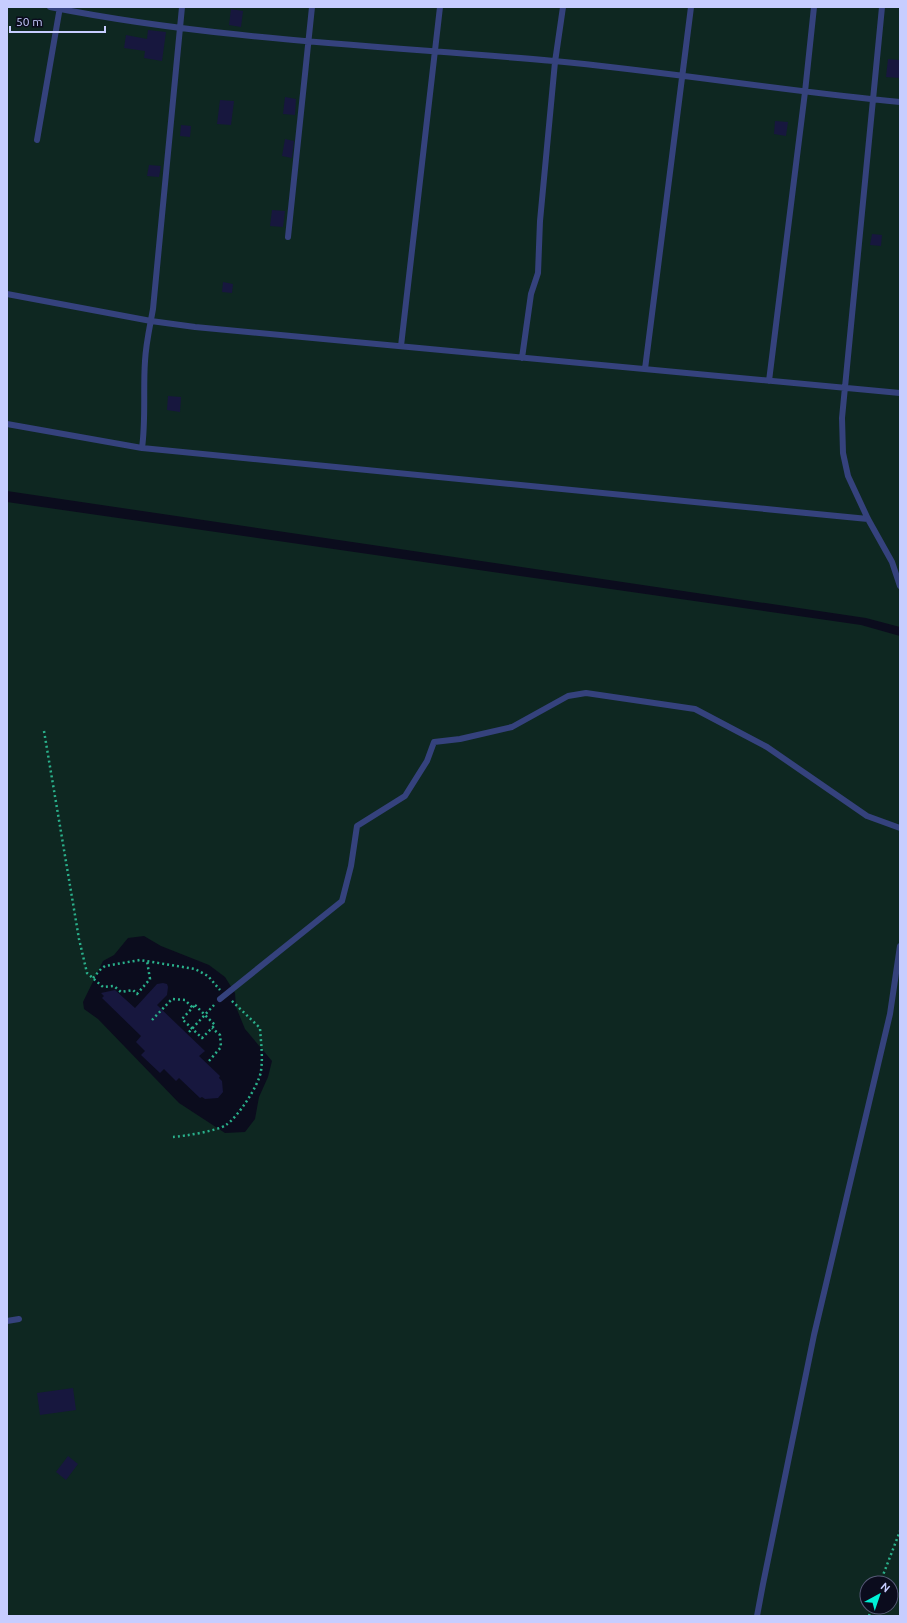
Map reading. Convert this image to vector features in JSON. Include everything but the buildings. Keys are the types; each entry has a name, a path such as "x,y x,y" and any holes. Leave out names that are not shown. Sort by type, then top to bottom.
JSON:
{"lane":[{"path":"50,7 180,29 555,62 900,102"},
{"path":"142,448 145,426 146,341 151,321 182,7"},
{"path":"288,237 312,7"},
{"path":"401,346 440,7"},
{"path":"522,358 531,294 538,273 540,221 555,62 563,7"},
{"path":"645,369 691,7"},
{"path":"769,381 805,92 814,7"},
{"path":"882,7 842,418 843,453 848,476 868,519 892,562 900,586"},
{"path":"37,140 60,8"},
{"path":"7,294 151,321 195,327 900,393"},
{"path":"7,424 142,448 868,519"},
{"path":"223,997 342,901 351,866 358,826 405,796 427,761 434,742 512,727 568,696 586,693 696,709 767,747 867,816 900,828"},
{"path":"757,1616 814,1335 890,1014 900,946"},
{"path":"7,1321 19,1319"}],"path":[{"path":"44,731 87,973 103,987 114,986 121,992 133,990 137,994 150,979 147,961"},
{"path":"93,978 105,966 140,960 195,969 208,976 223,997 260,1028 262,1052 260,1073 246,1103 226,1125 192,1135 172,1137"},
{"path":"189,1032 223,997"},
{"path":"152,1020 172,999 185,1000 193,1008 195,1006 215,1025 202,1038 182,1019 193,1008"},
{"path":"209,1061 221,1048 220,1035 212,1028"},
{"path":"883,1575 900,1532"}],"green space":[{"path":"7,7 900,7 900,627 866,618 7,491"},
{"path":"7,502 861,625 900,636 900,1616 7,1616","holes":["144,936 161,946 209,965 225,977 235,993 236,1007 245,1029 272,1061 268,1077 259,1097 255,1119 245,1132 225,1133 179,1103 98,1019 84,1009 83,1002 103,961 114,955 128,938"]}]}
